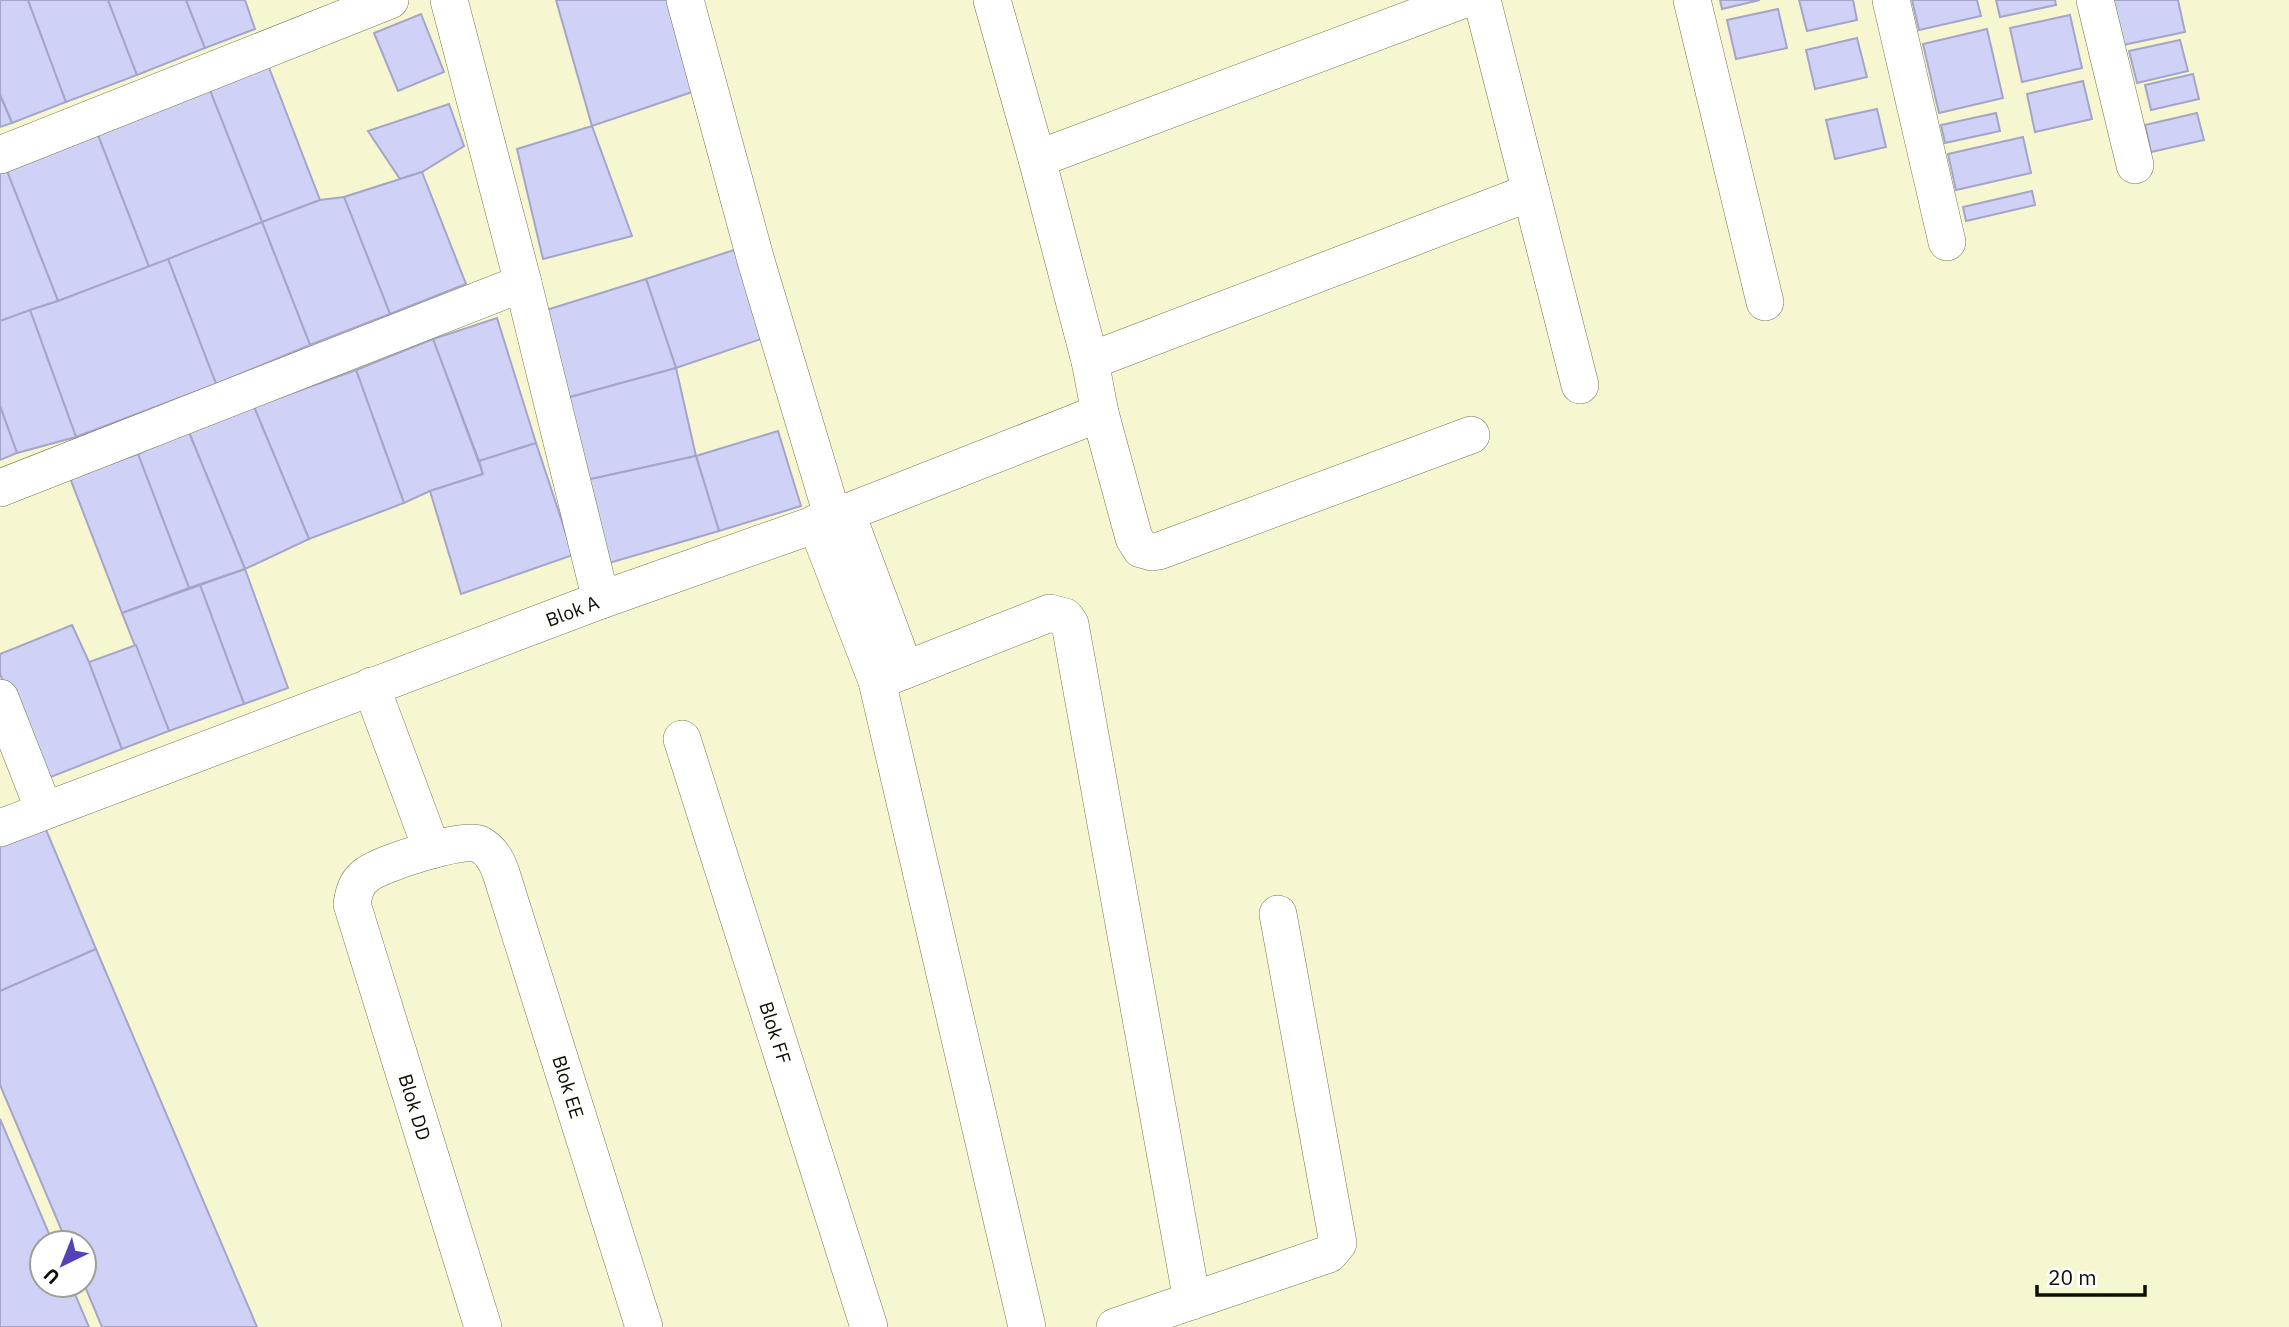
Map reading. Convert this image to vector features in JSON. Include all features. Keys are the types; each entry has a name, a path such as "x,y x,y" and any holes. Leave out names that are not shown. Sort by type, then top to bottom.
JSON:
{"street":[{"path":"0,155 390,0"},
{"path":"449,0 523,283 601,600"},
{"path":"685,0 756,261 832,518 891,676 1027,1327"},
{"path":"992,0 1090,361 1100,413 1134,538 1141,549 1152,552 1471,435"},
{"path":"1037,159 1462,0"},
{"path":"1482,0 1580,385"},
{"path":"1692,0 1765,302"},
{"path":"1891,0 1947,242"},
{"path":"2095,0 2135,165"},
{"path":"1090,361 1531,192"},
{"path":"0,488 523,283"},
{"name":"Blok A","path":"0,828 601,600 832,518 1100,413"},
{"path":"891,676 1050,613 1065,617 1070,624 1192,1301"},
{"path":"371,686 432,850"},
{"path":"0,698 44,810"},
{"name":"Blok FF","path":"682,739 869,1327"},
{"name":"Blok EE","path":"432,850 469,841 488,850 496,861 644,1327"},
{"name":"Blok DD","path":"432,850 366,875 355,887 352,904 483,1327"},
{"path":"1115,1327 1329,1254 1338,1243 1278,914"}],"building":[{"path":"0,0 28,0 66,102 12,123 0,95"},
{"path":"28,0 108,0 137,75 66,102"},
{"path":"108,0 186,0 205,48 137,75"},
{"path":"186,0 245,0 255,29 205,48"},
{"path":"556,0 670,0 695,91 592,126"},
{"path":"1720,0 1760,0 1722,9"},
{"path":"1799,0 1853,0 1857,20 1807,31"},
{"path":"1912,0 1977,0 1981,16 1919,30"},
{"path":"1996,0 2055,0 2056,5 2000,17"},
{"path":"2112,0 2178,0 2185,32 2123,45"},
{"path":"1778,9 1787,48 1736,59 1727,20"},
{"path":"421,14 444,72 398,91 374,33"},
{"path":"2070,15 2082,68 2022,82 2010,28"},
{"path":"1987,29 2003,98 1939,113 1923,44"},
{"path":"1857,38 1867,77 1815,89 1806,50"},
{"path":"2180,40 2188,71 2137,83 2129,51"},
{"path":"268,65 320,200 262,222 209,88"},
{"path":"2193,74 2199,99 2151,110 2145,85"},
{"path":"2083,81 2092,119 2035,132 2027,94"},
{"path":"209,88 262,222 149,267 96,130"},
{"path":"0,95 12,123 0,127"},
{"path":"449,104 464,146 422,172 400,179 368,131"},
{"path":"1877,109 1886,147 1835,159 1826,120"},
{"path":"1996,113 2000,131 1945,143 1941,125"},
{"path":"2197,113 2204,140 2151,152 2145,125"},
{"path":"592,126 632,236 543,259 517,149"},
{"path":"96,130 149,267 58,301 5,166"},
{"path":"2023,137 2031,173 1956,190 1948,154"},
{"path":"5,166 58,301 0,321 0,168"},
{"path":"422,172 466,284 390,314 344,197"},
{"path":"2032,191 2035,205 1966,221 1963,207"},
{"path":"344,197 390,314 310,345 262,222 320,200"},
{"path":"262,222 310,345 216,384 168,259"},
{"path":"737,249 767,337 676,368 646,279"},
{"path":"168,259 216,384 76,437 30,310"},
{"path":"646,279 676,368 563,399 540,312"},
{"path":"30,310 76,437 17,453 0,406 0,321"},
{"path":"497,318 536,443 479,461 433,339"},
{"path":"433,339 483,474 430,491 404,503 356,370"},
{"path":"676,368 696,456 582,481 563,399"},
{"path":"356,370 404,503 309,539 254,407"},
{"path":"0,406 17,453 0,460"},
{"path":"254,407 309,539 245,569 188,430"},
{"path":"188,430 245,569 189,588 138,454"},
{"path":"778,431 801,506 719,531 696,456"},
{"path":"536,443 573,555 461,594 430,491 483,474 479,461"},
{"path":"138,454 189,588 122,613 70,478"},
{"path":"696,456 719,531 602,565 582,481"},
{"path":"245,569 288,688 244,704 200,585"},
{"path":"200,585 244,704 169,731 122,613"},
{"path":"72,625 122,749 43,780 0,674 0,654"},
{"path":"136,645 169,731 122,749 89,662"},
{"path":"44,825 96,949 0,991 0,843"},
{"path":"96,949 257,1327 102,1327 90,1299 98,1299 98,1229 61,1229 0,1085 0,991"},
{"path":"0,1119 47,1229 28,1229 28,1299 77,1299 89,1327 0,1327"}]}
